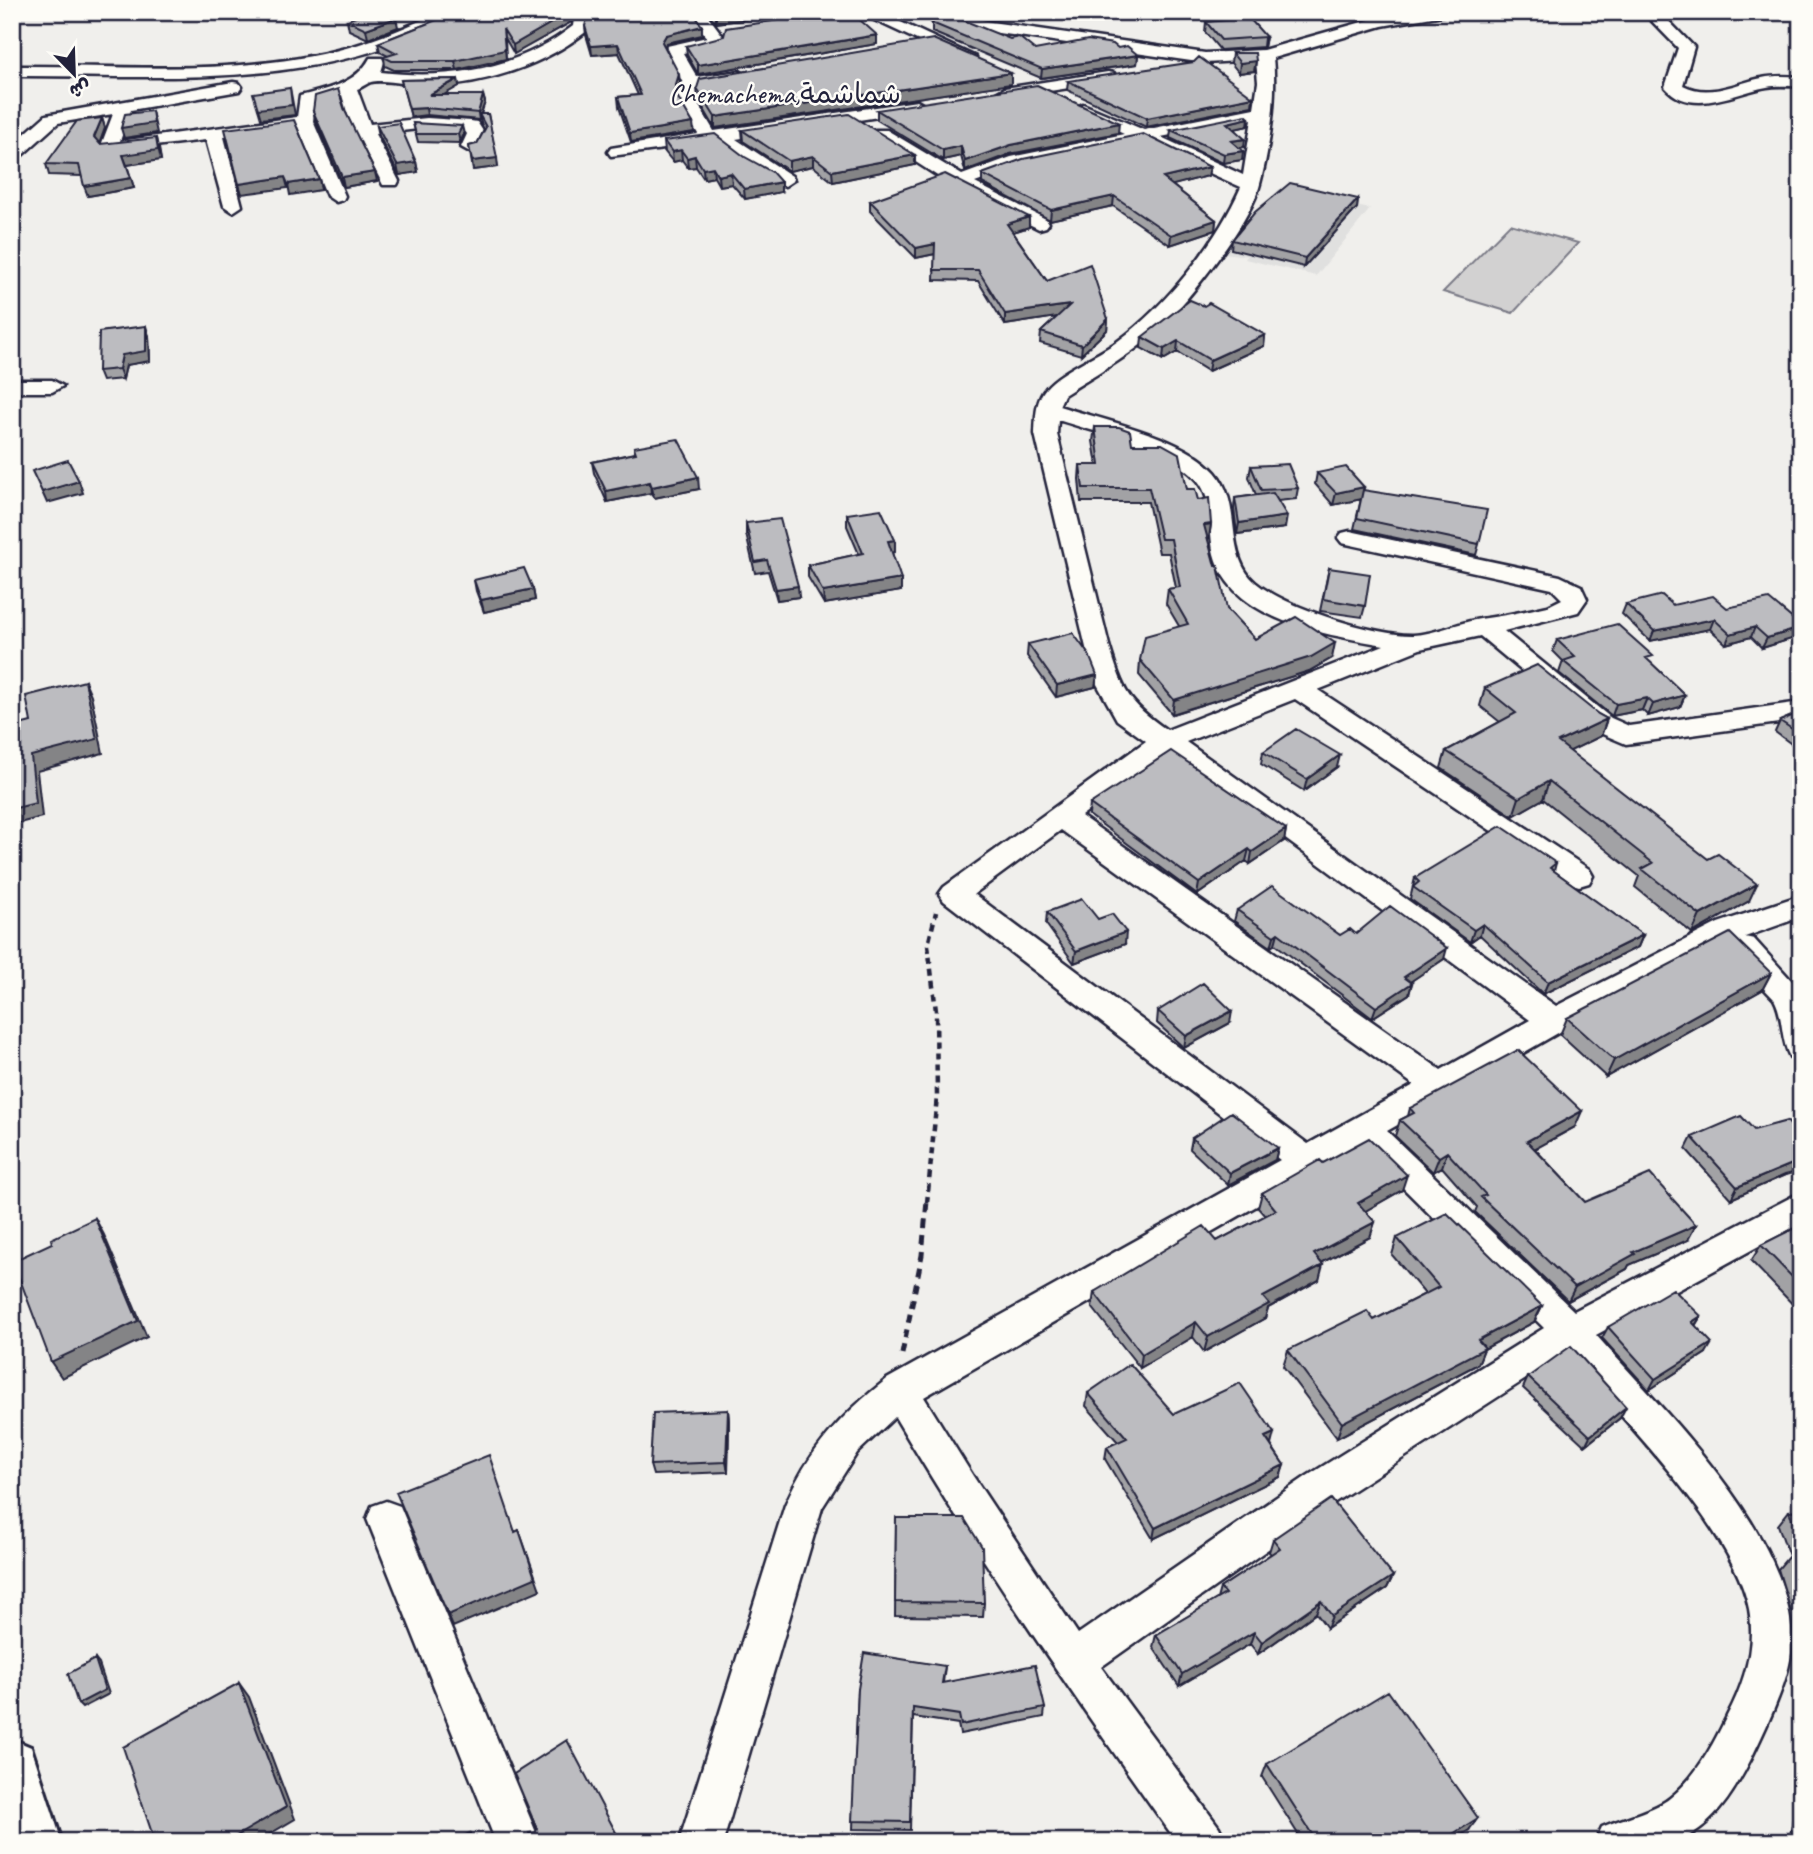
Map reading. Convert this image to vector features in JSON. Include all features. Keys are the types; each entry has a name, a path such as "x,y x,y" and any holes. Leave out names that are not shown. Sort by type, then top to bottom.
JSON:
{"main road":[{"path":"12,1766 34,1842"}],"street":[{"path":"12,155 52,119 297,74 367,54 454,12"},
{"path":"367,76 432,81 503,66 571,37 581,28 583,12"},
{"path":"696,12 720,30 718,40 673,48 692,83 686,99 714,136 785,180"},
{"path":"865,12 979,61"},
{"path":"923,12 991,27 1217,59"},
{"path":"1154,69 1264,54 1380,22 1437,12"},
{"path":"1651,12 1686,47 1687,55 1674,81 1676,89 1710,98 1766,82 1801,82"},
{"path":"909,47 938,44 991,27"},
{"path":"12,71 185,73 260,70 367,54"},
{"path":"306,100 348,88 367,76 377,67 377,63 367,54"},
{"path":"1264,54 1268,82 1251,185 1242,206 1206,260 1157,320 1125,346 1055,391 1047,409 1046,434 1106,677 1126,713 1267,811 1554,1021"},
{"path":"1004,72 1251,185"},
{"path":"692,83 755,73"},
{"path":"297,74 306,100 307,114 304,121 336,196"},
{"path":"987,96 1129,74"},
{"path":"348,88 358,119 390,181"},
{"path":"617,152 932,104"},
{"path":"124,106 109,144 111,149 304,121"},
{"path":"960,181 1017,161 1261,112"},
{"path":"852,115 960,181 1039,223"},
{"path":"366,130 427,122 471,126 476,134 470,147"},
{"path":"214,135 233,206"},
{"path":"12,386 52,386"},
{"path":"1047,409 1185,458 1206,476 1221,502 1228,563 1240,581 1256,596 1298,616 1413,643"},
{"path":"1304,1160 954,894 1164,741 1413,643 1554,612 1569,607 1575,599 1572,591 1560,583 1350,538"},
{"path":"1483,626 1602,724 1626,735 1801,710"},
{"path":"1299,690 1579,876"},
{"path":"1063,817 1438,1085"},
{"path":"701,1842 794,1535 820,1469 847,1434 900,1391 1362,1127 1554,1021 1728,931 1801,906"},
{"path":"1728,931 1785,992 1794,1007 1801,1048"},
{"path":"1362,1127 1570,1331 1716,1501 1752,1560 1769,1610 1771,1654 1750,1716 1723,1769 1684,1815 1638,1839"},
{"path":"1073,1662 1321,1489 1570,1331 1801,1206"},
{"path":"900,1391 959,1489 1073,1662 1204,1842"},
{"path":"386,1519 518,1842"}],"path":[{"path":"900,1391 903,1339 922,1255 937,1096 936,1011 928,945 936,912 954,894"}],"shaded area":[{"path":"1279,189 1370,209 1316,276 1245,259 1247,256 1224,253"},
{"path":"1510,224 1578,243 1513,313 1443,292"}],"building":[{"path":"369,12 384,12 396,18 366,29 347,20"},
{"path":"452,12 570,12 513,45 503,29 505,50 455,61 392,61 384,57 397,53 378,43"},
{"path":"589,12 693,12 702,26 666,35 662,42 679,74 674,91 693,123 630,133 618,97 641,95 618,44 591,46 585,26"},
{"path":"834,12 851,12 877,35 698,65 686,46 724,36 726,28"},
{"path":"949,16 1010,39 1019,37 1035,50 1088,40 1113,44 1118,48 1127,46 1138,55 1042,69 932,23"},
{"path":"1249,18 1266,37 1221,40 1206,22"},
{"path":"933,39 1011,73 715,117 697,88 700,79"},
{"path":"1232,53 1255,53 1256,61 1240,63"},
{"path":"1199,57 1253,97 1147,118 1068,81 1194,62"},
{"path":"458,79 429,95 483,95 478,113 409,109 401,80"},
{"path":"1037,85 1119,123 1011,145 965,161 961,146 943,150 877,110"},
{"path":"290,88 292,105 258,109 253,93"},
{"path":"338,89 345,111 375,172 342,177 313,111 315,96"},
{"path":"152,111 154,123 121,128 125,114"},
{"path":"479,114 488,114 497,158 472,161 469,146 477,144 486,127"},
{"path":"849,114 915,155 832,171 813,156 789,161 742,130"},
{"path":"1246,115 1249,118 1227,123 1245,139 1231,141 1243,151 1224,154 1171,130"},
{"path":"102,118 94,137 100,144 156,138 158,150 123,155 131,178 84,186 79,165 46,164 77,121"},
{"path":"294,120 319,179 288,184 285,177 239,184 225,129"},
{"path":"399,123 416,162 397,165 377,126"},
{"path":"413,123 462,126 458,134 416,134"},
{"path":"715,134 745,157 772,172 781,182 744,189 731,173 718,176 713,167 703,169 695,156 687,158 681,150 672,152 664,141"},
{"path":"1143,134 1210,167 1163,178 1216,220 1171,235 1114,196 1051,210 982,174 1023,159"},
{"path":"945,174 1029,217 1007,224 1047,281 1090,264 1108,319 1082,345 1041,332 1070,305 1005,314 978,270 934,270 935,244 916,248 870,201"},
{"path":"1290,183 1358,199 1305,258 1232,240 1255,212"},
{"path":"1190,300 1204,306 1209,303 1265,335 1210,360 1178,341 1164,349 1142,337"},
{"path":"146,326 146,351 122,355 119,369 98,371 99,332"},
{"path":"1095,427 1119,427 1130,431 1132,444 1162,444 1180,454 1187,489 1195,489 1198,500 1209,498 1211,524 1204,525 1215,566 1218,566 1227,609 1255,639 1296,617 1335,643 1311,657 1174,700 1140,660 1145,636 1188,624 1168,589 1180,587 1171,539 1161,539 1149,488 1083,488 1080,465 1100,465"},
{"path":"678,439 698,477 652,487 650,482 606,491 592,462 636,453 634,447"},
{"path":"68,460 79,481 42,492 32,471"},
{"path":"1288,464 1298,488 1261,490 1251,466"},
{"path":"1346,467 1364,487 1336,493 1317,473"},
{"path":"1363,490 1487,510 1479,544 1357,518"},
{"path":"1273,493 1287,516 1239,523 1235,498"},
{"path":"881,509 895,540 888,541 901,579 823,592 808,565 863,553 847,514"},
{"path":"780,519 798,586 776,589 767,560 755,562 746,523"},
{"path":"524,568 533,589 481,600 474,580"},
{"path":"1329,568 1370,574 1365,606 1323,599"},
{"path":"1662,595 1673,605 1713,596 1727,608 1769,599 1801,628 1767,638 1755,627 1730,634 1714,619 1654,631 1626,604"},
{"path":"1617,624 1653,656 1646,658 1685,695 1653,704 1647,698 1616,704 1563,661 1575,657 1557,640"},
{"path":"1073,633 1089,655 1097,675 1057,685 1028,644"},
{"path":"1537,665 1607,719 1558,742 1708,859 1718,854 1757,884 1700,915 1642,869 1653,863 1549,781 1519,798 1446,751 1516,713 1485,688"},
{"path":"85,681 97,739 31,756 36,803 12,809 12,727 31,722 26,696"},
{"path":"1801,712 1801,735 1780,721"},
{"path":"1296,729 1340,755 1307,779 1263,752"},
{"path":"1171,751 1286,829 1252,852 1249,849 1199,883 1090,804"},
{"path":"1501,826 1556,863 1550,868 1643,935 1548,982 1483,924 1474,930 1413,887 1419,882 1415,878"},
{"path":"1272,886 1340,935 1350,929 1356,934 1390,906 1447,948 1404,977 1412,983 1376,1007 1278,933 1274,936 1237,910"},
{"path":"1082,899 1098,919 1112,914 1126,932 1076,951 1047,912"},
{"path":"1730,933 1771,973 1614,1060 1567,1018"},
{"path":"1203,983 1232,1011 1186,1036 1158,1011"},
{"path":"1518,1050 1582,1111 1527,1141 1585,1202 1650,1174 1696,1225 1633,1252 1635,1254 1575,1287 1481,1197 1486,1195 1447,1152 1439,1157 1400,1120 1414,1113 1410,1108"},
{"path":"1231,1112 1278,1148 1230,1173 1192,1138"},
{"path":"1741,1116 1754,1130 1787,1121 1801,1139 1801,1162 1737,1187 1692,1137"},
{"path":"1369,1138 1407,1175 1358,1203 1375,1222 1314,1254 1323,1265 1263,1297 1269,1304 1208,1337 1196,1322 1142,1354 1094,1292 1204,1226 1217,1241 1276,1210 1262,1193 1320,1160 1323,1163"},
{"path":"1447,1213 1542,1306 1478,1340 1485,1348 1342,1423 1288,1350 1367,1311 1374,1320 1439,1287 1397,1238"},
{"path":"95,1218 138,1321 51,1362 13,1261 52,1243 51,1239"},
{"path":"1801,1225 1801,1286 1761,1245"},
{"path":"1673,1289 1701,1316 1692,1322 1712,1343 1655,1379 1608,1327"},
{"path":"1571,1346 1626,1407 1590,1436 1528,1377"},
{"path":"1130,1364 1174,1414 1240,1383 1274,1433 1265,1437 1284,1465 1155,1528 1107,1447 1127,1438 1088,1393"},
{"path":"728,1410 726,1462 650,1465 653,1413"},
{"path":"489,1455 515,1532 519,1530 535,1578 448,1615 396,1492"},
{"path":"1331,1499 1393,1576 1332,1616 1321,1601 1262,1642 1254,1632 1182,1674 1156,1635 1225,1594 1220,1588 1280,1548 1273,1539"},
{"path":"1801,1510 1801,1542 1789,1511"},
{"path":"896,1518 964,1518 982,1547 984,1603 895,1602"},
{"path":"1790,1555 1801,1555 1801,1588"},
{"path":"864,1653 945,1666 942,1683 1035,1665 1045,1708 961,1725 959,1715 913,1708 910,1822 852,1821 858,1689"},
{"path":"95,1659 105,1690 78,1704 68,1674"},
{"path":"239,1683 286,1807 226,1842 155,1842 123,1747"},
{"path":"1388,1691 1478,1818 1440,1842 1317,1842 1267,1764"},
{"path":"567,1740 621,1842 533,1842 529,1833 536,1832 537,1829 514,1774"},
{"path":"1801,1816 1801,1842 1796,1842"},
{"path":"470,1833 472,1842 450,1842"}],"district":[{"name":"Chemachema;شماشمة","path":"785,93"}]}
